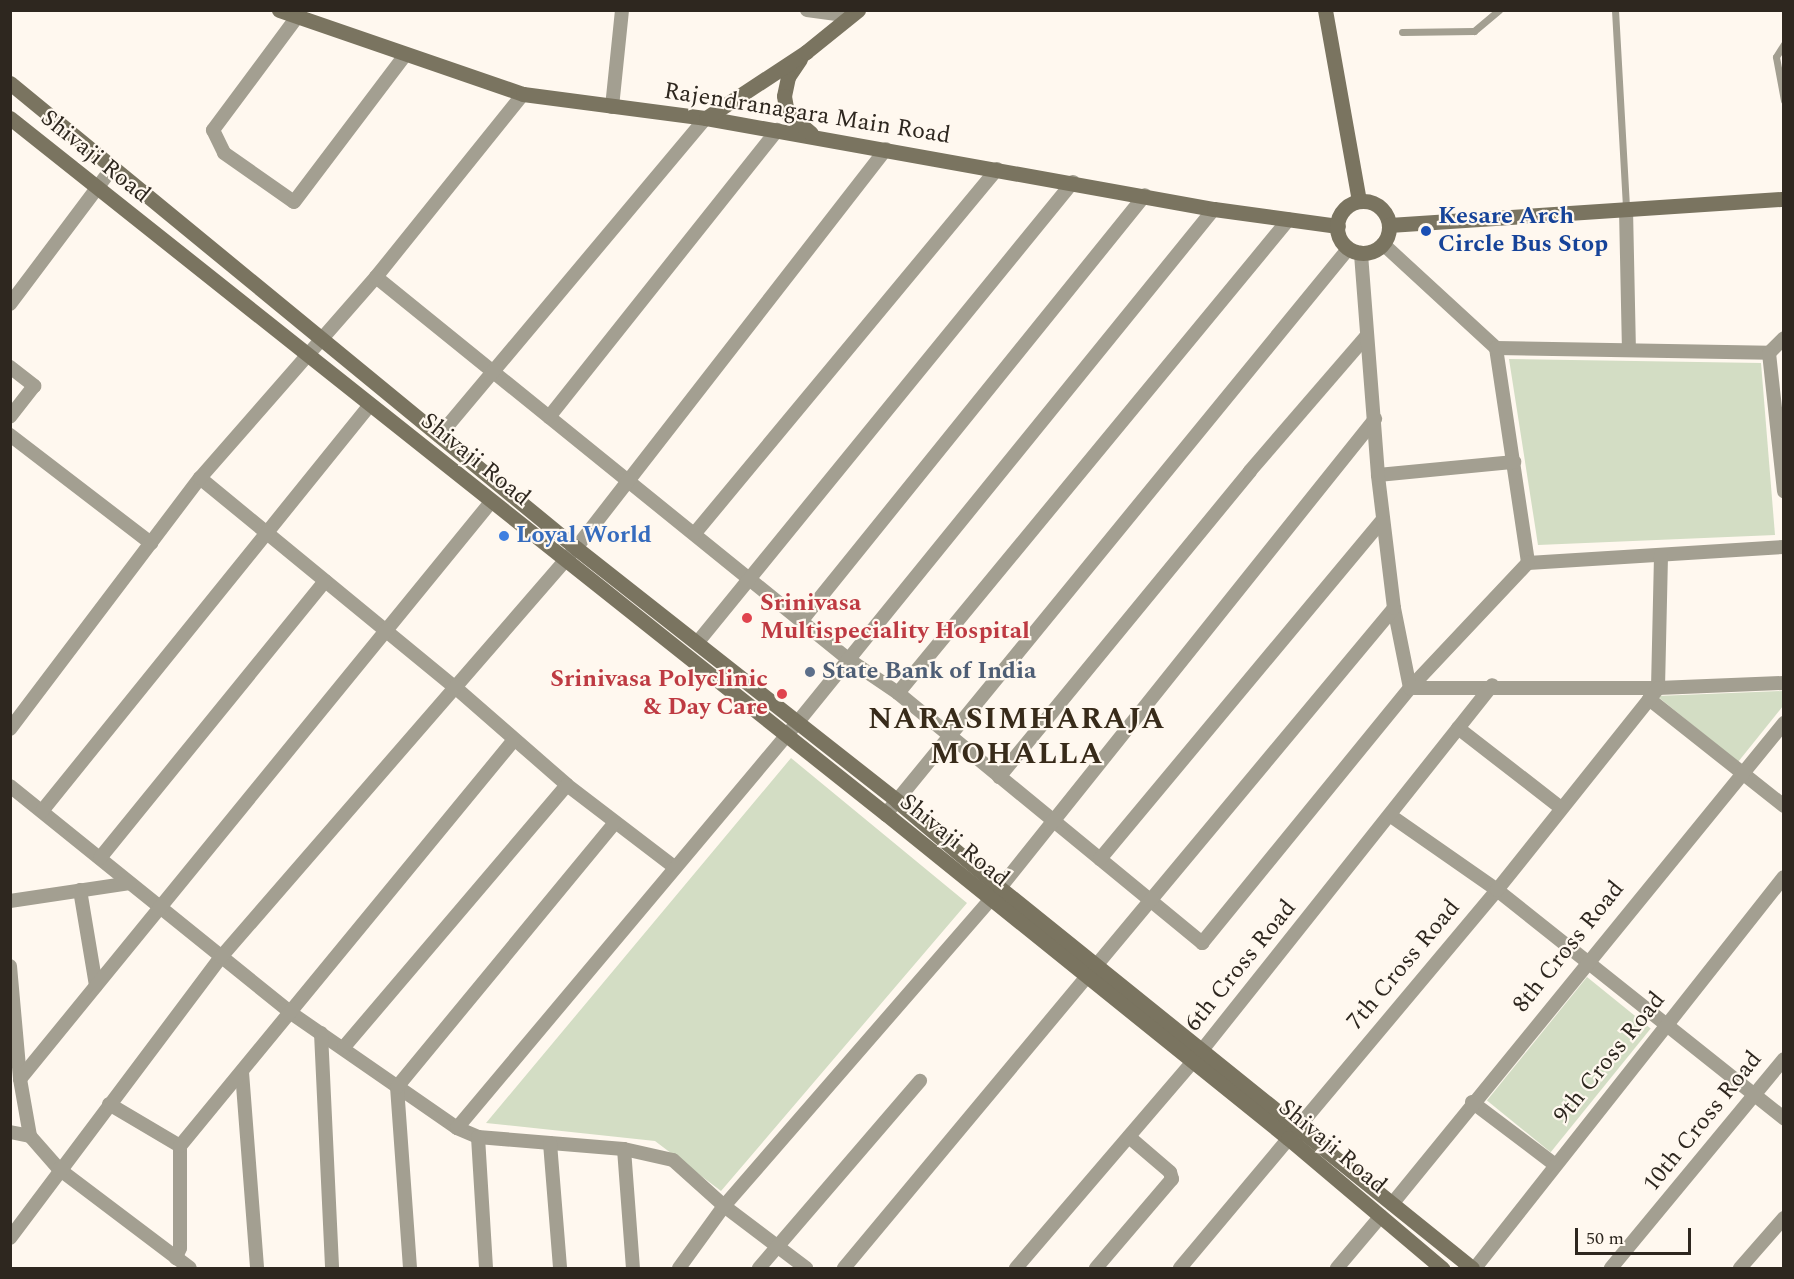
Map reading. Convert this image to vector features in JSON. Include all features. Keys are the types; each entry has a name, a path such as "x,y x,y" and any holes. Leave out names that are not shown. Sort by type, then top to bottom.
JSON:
{"street":[{"name":"Rajendranagara Main Road","path":"279,10 523,94 706,118 1214,209 1338,226"},
{"path":"612,107 622,10"},
{"path":"807,10 854,13"},
{"path":"1325,10 1359,201"},
{"path":"439,436 492,370 706,118 806,52 854,13"},
{"path":"297,17 213,130 224,153 294,202 405,55"},
{"path":"806,52 788,77 784,96 787,113 819,138"},
{"path":"10,83 576,548 897,801 995,894 1098,967 1202,1050 1292,1132 1392,1204 1474,1269"},
{"path":"10,729 200,478 376,277 523,94"},
{"name":"Shivaji Road","path":"10,118 785,737 995,894 1088,979 1191,1064 1292,1132 1381,1216 1442,1269"},
{"path":"549,417 777,130"},
{"path":"10,1238 59,1169 221,957 576,548 886,149"},
{"path":"10,304 113,167"},
{"path":"695,533 997,169"},
{"path":"697,643 1073,182"},
{"path":"802,620 1145,195"},
{"path":"1389,225 1784,199"},
{"path":"1355,251 1373,252 1383,244 1389,225 1376,204 1359,201 1344,210 1338,226 1338,234 1355,251 1394,608 1410,688"},
{"path":"457,1128 673,866 797,723 1214,209"},
{"path":"1626,209 1629,350"},
{"path":"898,693 1289,219"},
{"path":"1383,244 1496,348 1528,563"},
{"path":"886,814 1355,251"},
{"path":"376,277 751,577 848,659 898,693 1052,822 1202,943 1410,688 1528,563 1784,547"},
{"path":"999,777 1242,480 1365,338"},
{"path":"1496,348 1769,353 1784,338"},
{"path":"1769,353 1784,491"},
{"path":"10,367 34,386 10,417"},
{"path":"42,811 370,405"},
{"path":"679,1269 724,1206 995,894 1375,419"},
{"path":"10,435 152,543"},
{"path":"1378,474 1514,462"},
{"path":"200,478 456,688 513,741 614,824 673,866"},
{"path":"20,1079 491,502"},
{"path":"1100,860 1383,519"},
{"path":"1653,694 1661,555"},
{"path":"100,858 325,580"},
{"path":"844,1269 1098,967 1394,608"},
{"path":"1410,688 1492,685 1653,694 1784,683"},
{"name":"6th Cross Road","path":"1016,1269 1191,1064 1391,816 1492,685"},
{"path":"1653,694 1784,806"},
{"name":"7th Cross Road","path":"1180,1269 1292,1132 1497,890 1653,694"},
{"name":"8th Cross Road","path":"1392,1204 1585,962 1784,723"},
{"path":"1458,728 1561,808"},
{"path":"176,1258 180,1248 180,1146 513,741"},
{"path":"344,1047 567,785"},
{"path":"10,786 291,1013 344,1047 457,1128 478,1137 624,1149 673,1160 724,1206 806,1269"},
{"path":"1391,816 1497,890 1664,1026 1784,1118"},
{"path":"410,1269 397,1087 614,824"},
{"name":"9th Cross Road","path":"1474,1269 1554,1164 1784,877"},
{"path":"10,901 130,882"},
{"path":"80,890 96,986"},
{"path":"10,966 20,1079 30,1136 59,1169 190,1269"},
{"path":"321,1033 332,1269"},
{"name":"10th Cross Road","path":"1611,1269 1784,1059"},
{"path":"242,1072 258,1269"},
{"path":"759,1269 776,1246 920,1081"},
{"path":"1472,1102 1554,1164"},
{"path":"109,1104 180,1146"},
{"path":"10,1132 30,1136"},
{"path":"478,1137 486,1269"},
{"path":"1096,1269 1172,1179 1170,1172 1129,1137"},
{"path":"550,1143 560,1269"},
{"path":"624,1149 633,1269"},
{"path":"1337,1269 1381,1216"},
{"path":"1740,1269 1784,1218"}],"lane":[{"path":"1402,32 1474,32 1499,10"},
{"path":"1616,10 1626,209"},
{"path":"1784,44 1776,57 1784,100"}],"green space":[{"path":"1509,359 1761,363 1775,535 1538,545"},
{"path":"1783,691 1783,706 1738,762 1657,696"},
{"path":"791,758 967,903 721,1191 655,1141 486,1123"},
{"path":"1587,977 1651,1029 1551,1152 1487,1101"}],"place":[{"name":"Kesare Arch Circle Bus Stop","path":"1426,231"},
{"name":"Loyal World","path":"504,536"},
{"name":"Srinivasa Multispeciality Hospital","path":"747,618"},
{"name":"State Bank of India","path":"810,672"},
{"name":"Srinivasa Polyclinic & Day Care","path":"782,694"}],"district":[{"name":"NARASIMHARAJA MOHALLA","path":"1017,736"}]}
